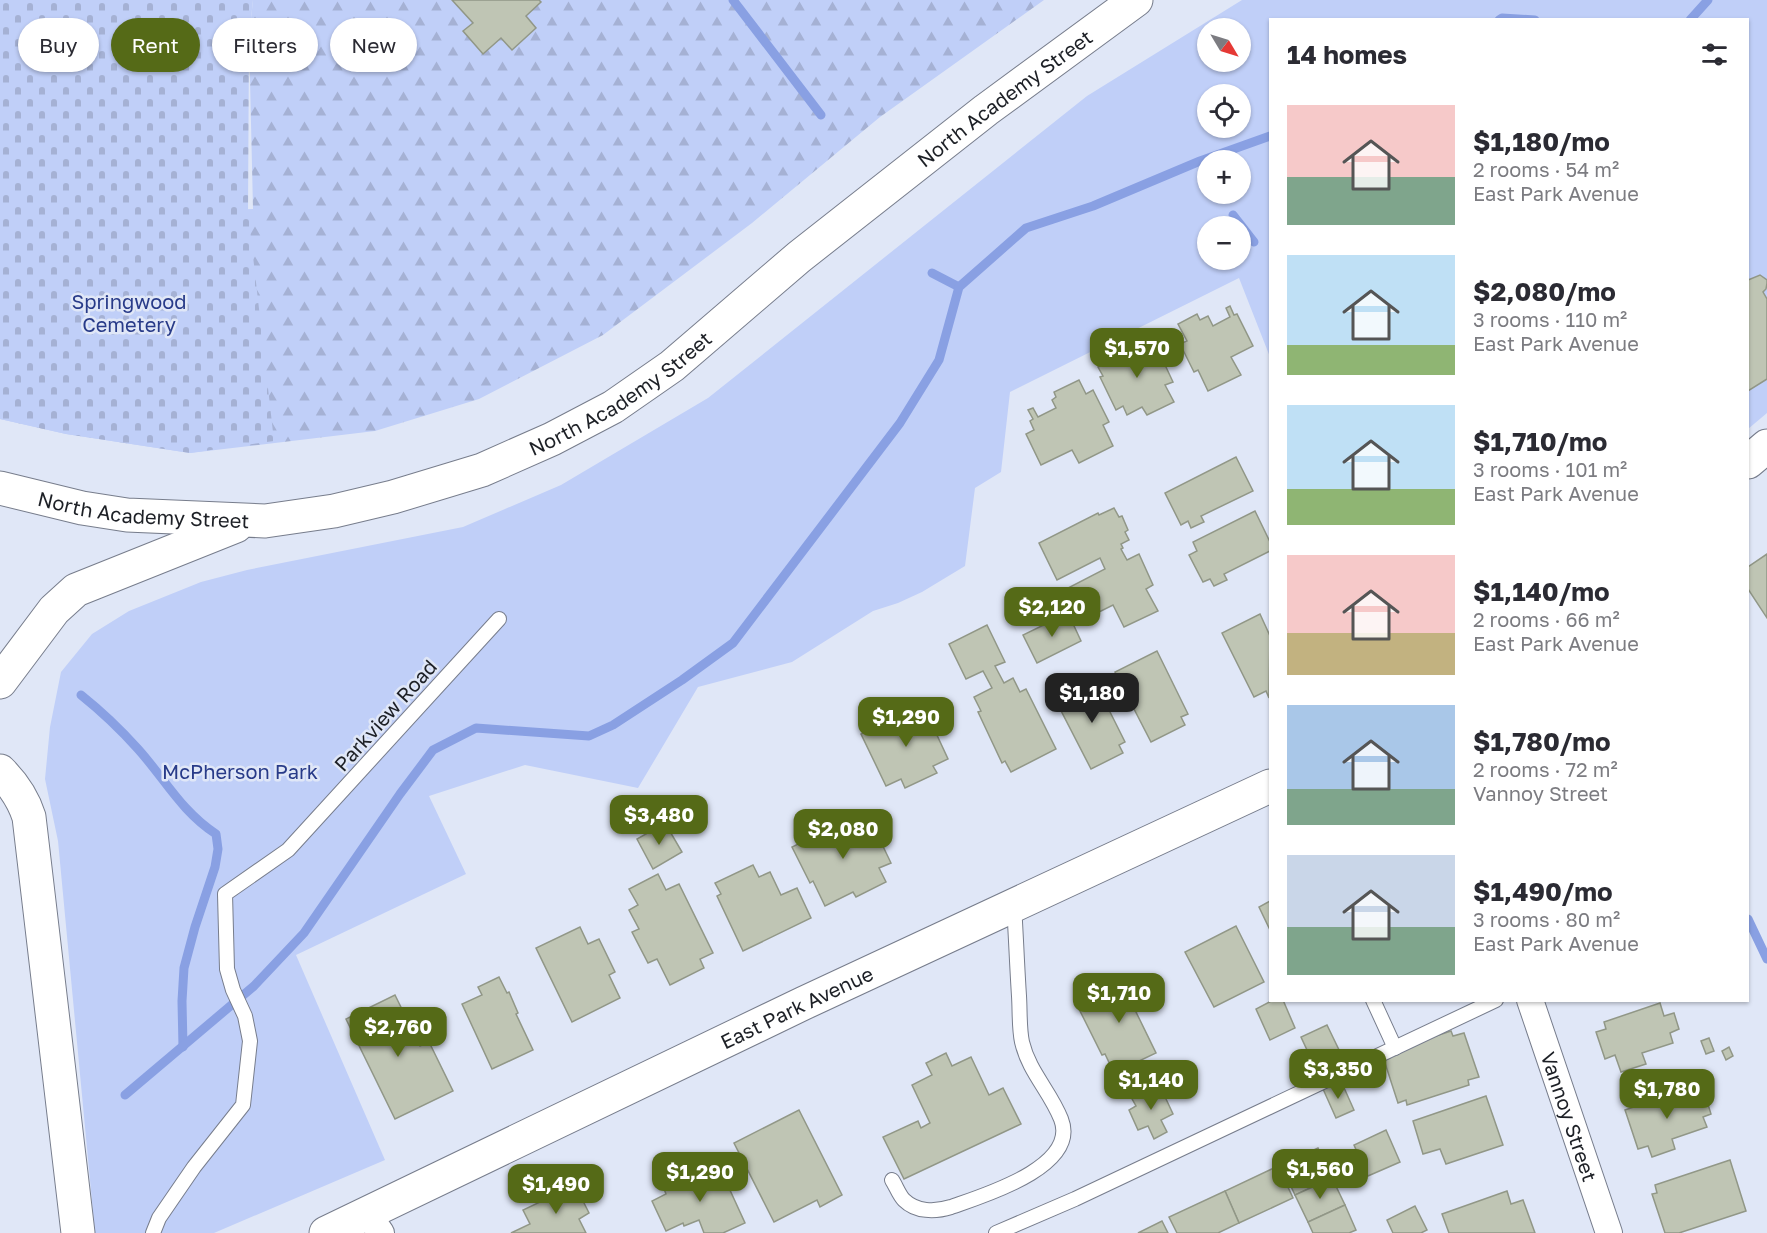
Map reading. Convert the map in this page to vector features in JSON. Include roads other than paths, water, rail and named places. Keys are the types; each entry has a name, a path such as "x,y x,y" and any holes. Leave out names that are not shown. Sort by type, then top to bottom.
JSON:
{"main road":[{"name":"North Academy Street","path":"0,488 82,508 127,515 266,521 334,511 393,497 482,470 552,439 613,407 672,366 799,257 976,118 1136,0"},
{"path":"1749,461 1767,446"},
{"path":"0,682 54,610 76,590 248,521"},
{"path":"0,771 15,786 25,802 29,818 78,1233"},
{"name":"East Park Avenue","path":"326,1233 374,1224 804,1003 1269,786"}],"street":[{"name":"Vannoy Street","path":"1531,1002 1609,1233"}],"lane":[{"name":"Parkview Road","path":"153,1233 159,1218 194,1167 243,1105 250,1041 244,1016 227,969 225,894 288,850 499,619"},
{"path":"892,1180 903,1199 919,1209 941,1210 991,1193 1036,1171 1055,1154 1063,1138 1062,1122 1055,1106 1030,1066 1022,1040 1014,905"},
{"path":"1374,1002 1395,1048"},
{"path":"996,1233 1075,1199 1492,1002"}],"waterway":[{"path":"733,0 821,115"},
{"path":"1692,18 1708,0"},
{"path":"125,1095 254,986 304,933 433,750 476,728 589,736 613,725 733,643 900,423 939,360 959,287 1026,228 1093,206 1200,161 1269,136"},
{"path":"1233,215 1254,242"},
{"path":"932,273 959,287"},
{"path":"81,695 125,735 183,805 216,834 218,849 215,867 184,968 183,1047"},
{"path":"1749,921 1767,959"}],"park label":[{"name":"Springwood Cemetery","path":"129,312"},
{"name":"McPherson Park","path":"240,771"}]}
